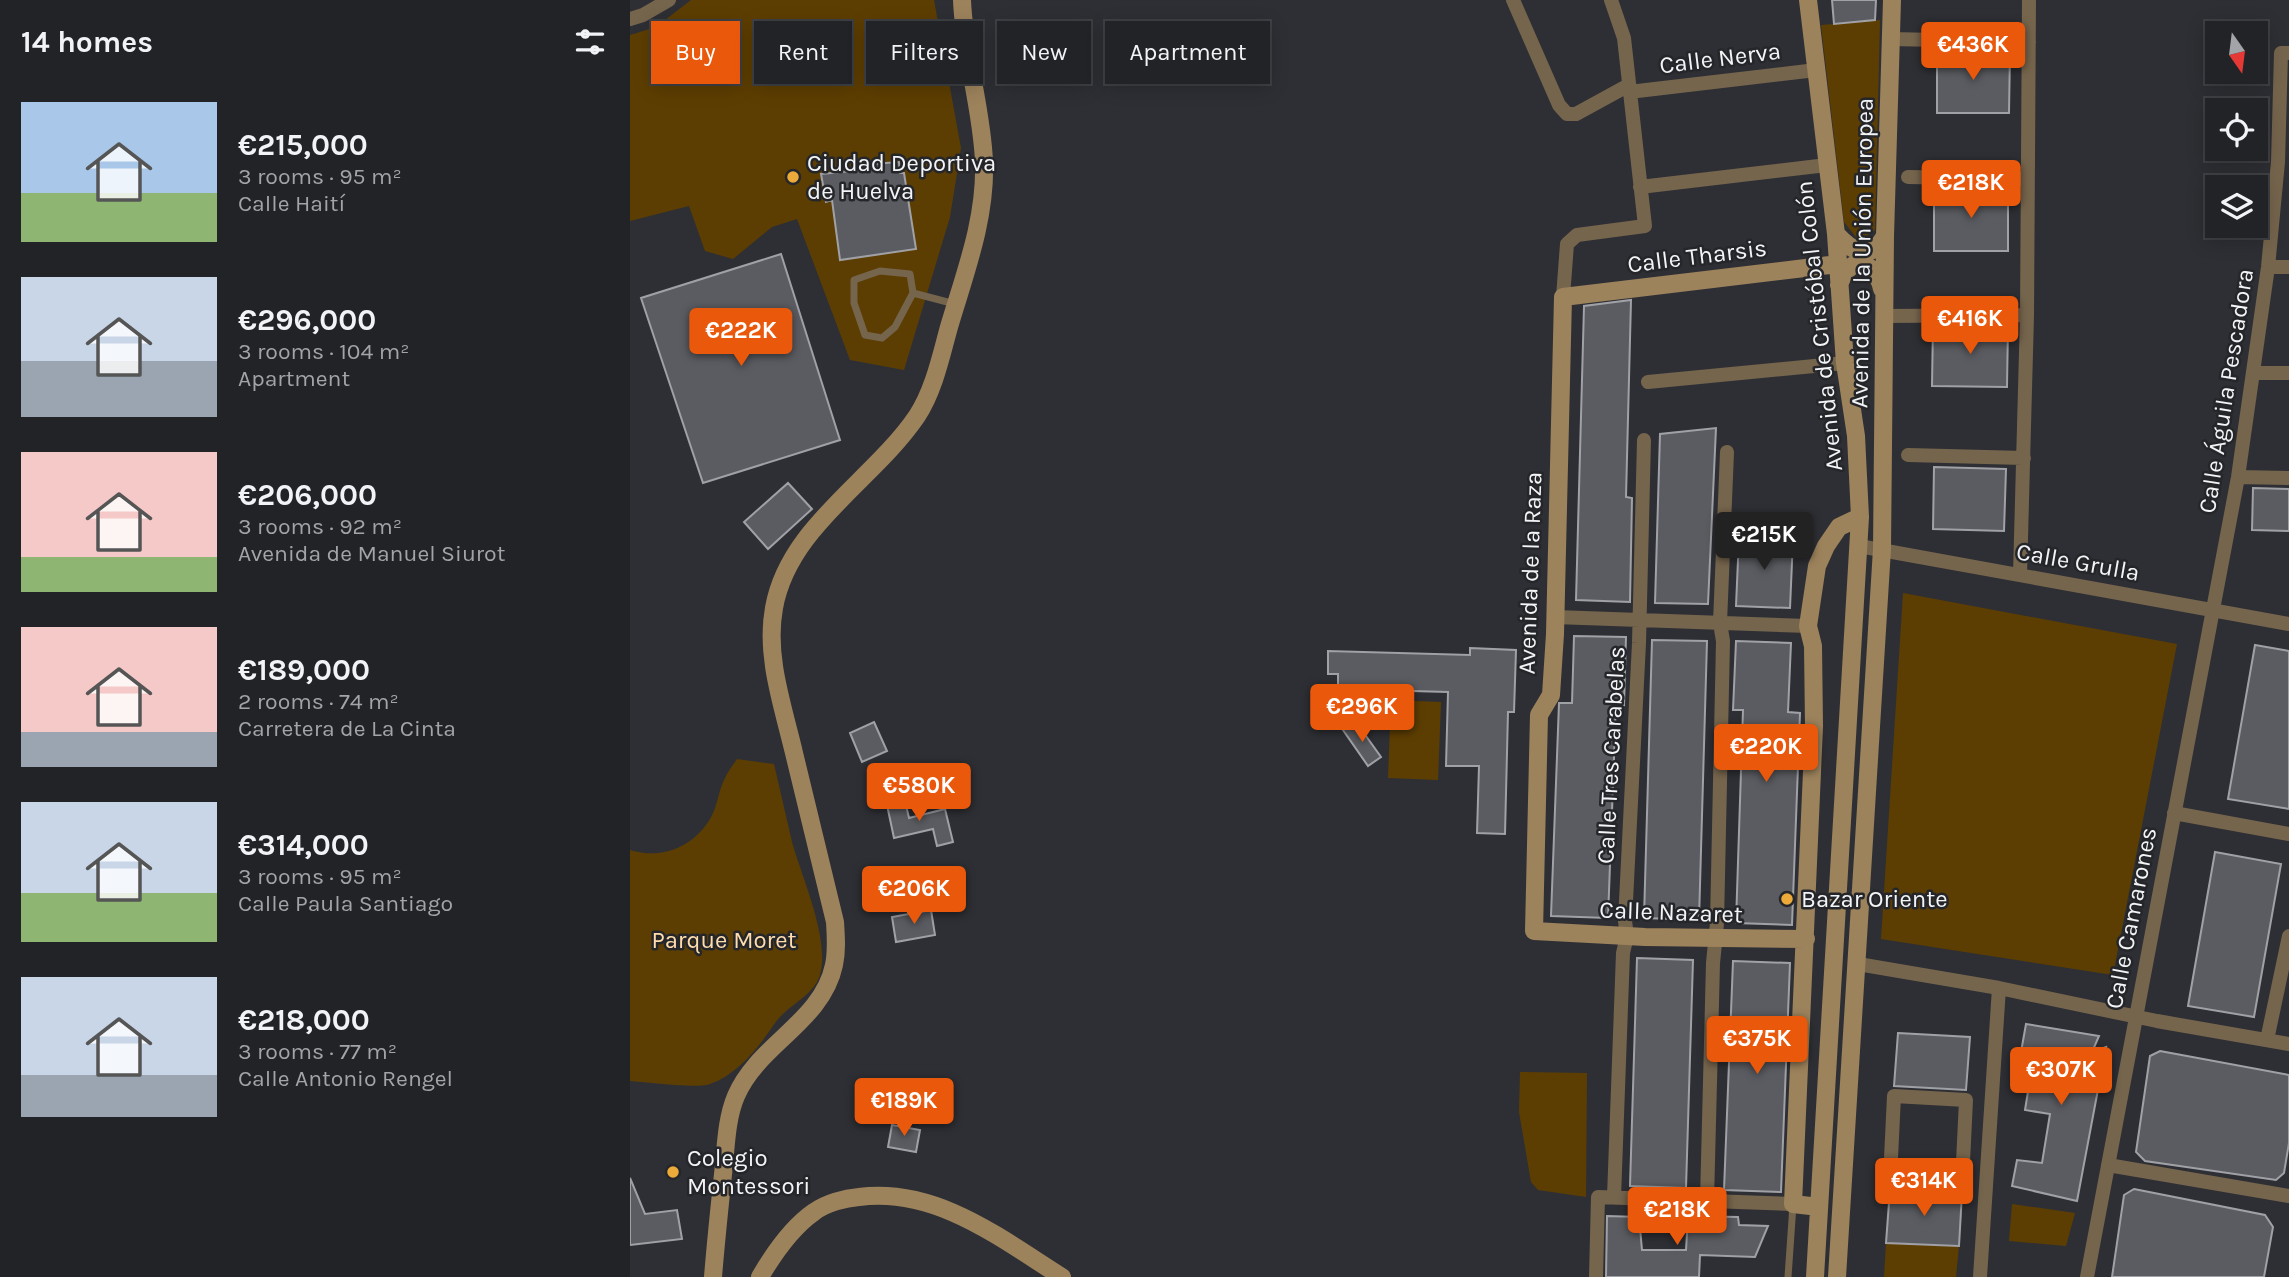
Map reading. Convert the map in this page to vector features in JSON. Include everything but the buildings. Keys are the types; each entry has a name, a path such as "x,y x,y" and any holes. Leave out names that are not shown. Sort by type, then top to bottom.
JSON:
{"street":[{"path":"630,19 669,0"},
{"path":"713,1277 727,1142 735,1099 745,1078 760,1058 812,1010 827,986 834,966 836,948 835,922 778,684 770,639 774,607 790,560 807,536 892,450 918,414 933,381 983,207 984,162 962,0"},
{"path":"1513,0 1559,105 1567,114 1576,114 1629,89"},
{"path":"1563,297 1567,244 1577,235 1645,226 1624,38 1611,0"},
{"name":"Avenida de Cristóbal Colón","path":"1808,0 1836,234 1845,363 1857,436 1860,517 1815,1277"},
{"name":"Avenida de la Unión Europea","path":"1882,549 1885,236 1892,0"},
{"path":"2020,575 2024,458 2029,0"},
{"path":"1891,39 2029,42"},
{"name":"Calle Águila Pescadora","path":"2212,610 2255,373 2283,162 2285,53"},
{"name":"Calle Nerva","path":"1629,89 1816,70"},
{"path":"1640,187 1827,165"},
{"path":"1908,177 2026,179"},
{"path":"1836,234 1847,246 1864,253 1874,250 1885,236"},
{"name":"Calle Tharsis","path":"1563,297 1838,264"},
{"path":"1839,285 1846,270 1863,264 1872,268 1880,278 1885,308 2026,315"},
{"path":"2268,267 2289,267"},
{"name":"Avenida de la Raza","path":"1534,931 1539,715 1551,695 1555,617 1563,297"},
{"path":"1648,382 1845,363"},
{"path":"2255,373 2289,373"},
{"name":"Calle Tres Carabelas","path":"1614,1197 1640,620 1644,440"},
{"path":"1707,1201 1723,640 1720,623 1727,453"},
{"path":"1908,454 2024,458"},
{"path":"2238,477 2289,478"},
{"path":"1793,1204 1814,726 1813,646 1808,626 1817,566 1826,546 1839,527 1860,517"},
{"name":"Calle Grulla","path":"1859,546 2289,624"},
{"path":"1837,1277 1882,549"},
{"name":"Calle Camarones","path":"2087,1277 2212,610"},
{"path":"1555,617 1808,626"},
{"path":"2174,813 2289,834"},
{"name":"Calle Nazaret","path":"1534,931 1715,939 1806,939"},
{"path":"2267,1041 2289,936"},
{"path":"1858,964 1999,988 2135,1017 2289,1044"},
{"path":"1980,1277 1999,988"},
{"path":"1894,1096 1966,1100 1962,1184 1890,1179 1894,1096"},
{"path":"2108,1165 2289,1196"},
{"path":"760,1277 771,1258 794,1230 816,1210 847,1198 883,1194 913,1198 955,1212 1062,1277"},
{"path":"1596,1277 1598,1197 1819,1206"}],"lane":[{"path":"880,271 910,274 913,293 895,327 882,338 865,335 854,303 854,280 880,271"},
{"path":"913,293 956,304"},
{"path":"1788,1277 1793,1204"}],"green space":[{"name":"Ciudad Deportiva de Huelva","path":"691,0 934,0 938,21 866,21 866,84 949,84 961,148 950,217 904,370 850,360 797,219 772,227 733,259 705,251 689,206 630,221 630,35 651,29 651,84 740,84 740,21 664,21"},
{"path":"1880,20 1875,230 1859,241 1844,222 1821,25"},
{"path":"1903,593 2177,644 2113,975 1881,939"},
{"path":"1391,700 1441,702 1438,780 1388,778"},
{"name":"Parque Moret","path":"737,759 774,764 792,842 819,932 822,951 817,982 780,1017 747,1059 730,1074 710,1084 695,1086 630,1081 630,850 642,853 665,852 686,844 695,837 710,819 723,783"},
{"path":"1520,1072 1587,1073 1586,1197 1538,1190 1531,1182 1519,1112"},
{"path":"2012,1204 2075,1213 2066,1246 2009,1241"},
{"path":"1886,1243 1959,1246 1956,1277 1884,1277"}],"place":[{"name":"Ciudad Deportiva de Huelva","path":"793,177"},
{"name":"Bazar Oriente","path":"1787,899"},
{"name":"Colegio Montessori","path":"673,1172"}]}
